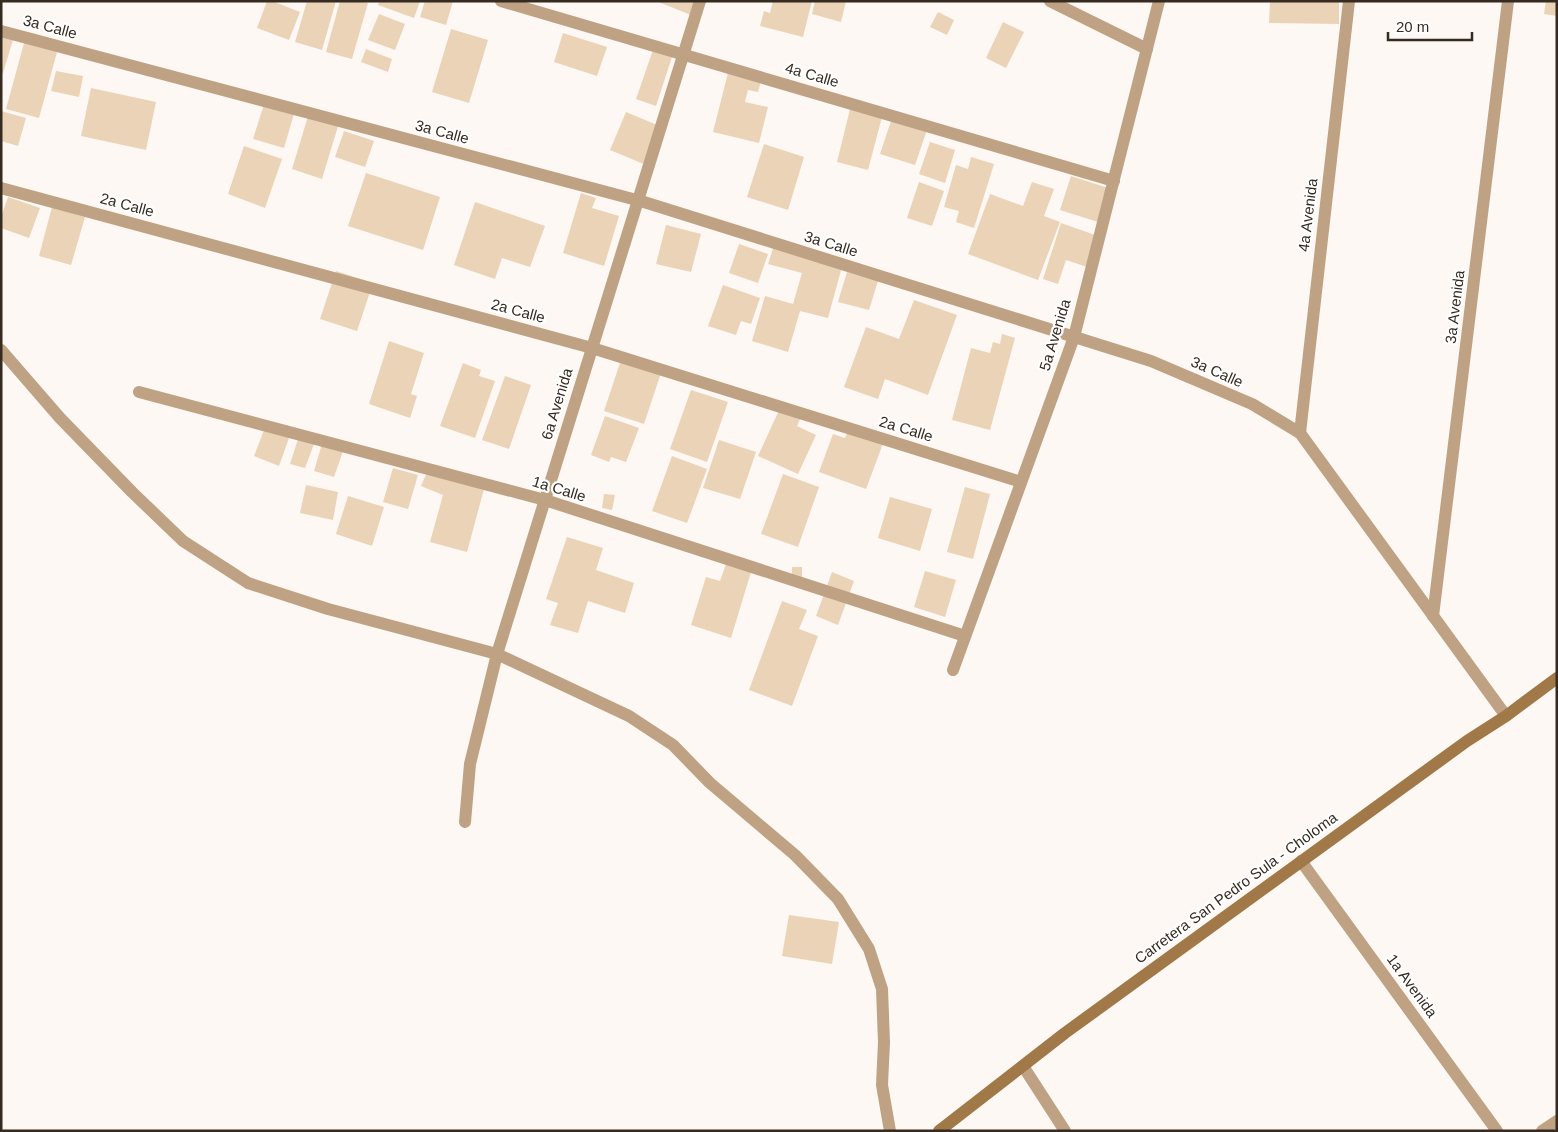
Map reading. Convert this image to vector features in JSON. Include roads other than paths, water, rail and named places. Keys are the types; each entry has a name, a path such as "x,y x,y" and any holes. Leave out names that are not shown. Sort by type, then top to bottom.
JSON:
{"main road":[{"name":"Carretera San Pedro Sula - Choloma","path":"939,1131 1023,1066 1301,861 1557,678"}],"street":[{"name":"4a Calle","path":"501,1 1114,181"},
{"name":"6a Avenida","path":"465,822 470,764 497,654 700,1"},
{"path":"1050,1 1147,50"},
{"name":"5a Avenida","path":"952,670 1074,337 1159,1"},
{"name":"4a Avenida","path":"1300,433 1349,1"},
{"name":"3a Avenida","path":"1433,616 1508,1"},
{"name":"3a Calle","path":"1,31 637,200 1160,364 1252,404 1300,433 1506,716"},
{"name":"2a Calle","path":"1,188 592,348 1021,482"},
{"path":"1,350 60,418 132,492 183,540 248,583 328,609 497,654 628,716 673,745 710,783 795,855 838,900 869,949 882,989 884,1042 882,1085 890,1131"},
{"name":"1a Calle","path":"139,392 545,500 965,636"},
{"name":"1a Avenida","path":"1301,861 1497,1131"},
{"path":"1023,1066 1065,1131"},
{"path":"1542,1131 1557,1121"}]}
